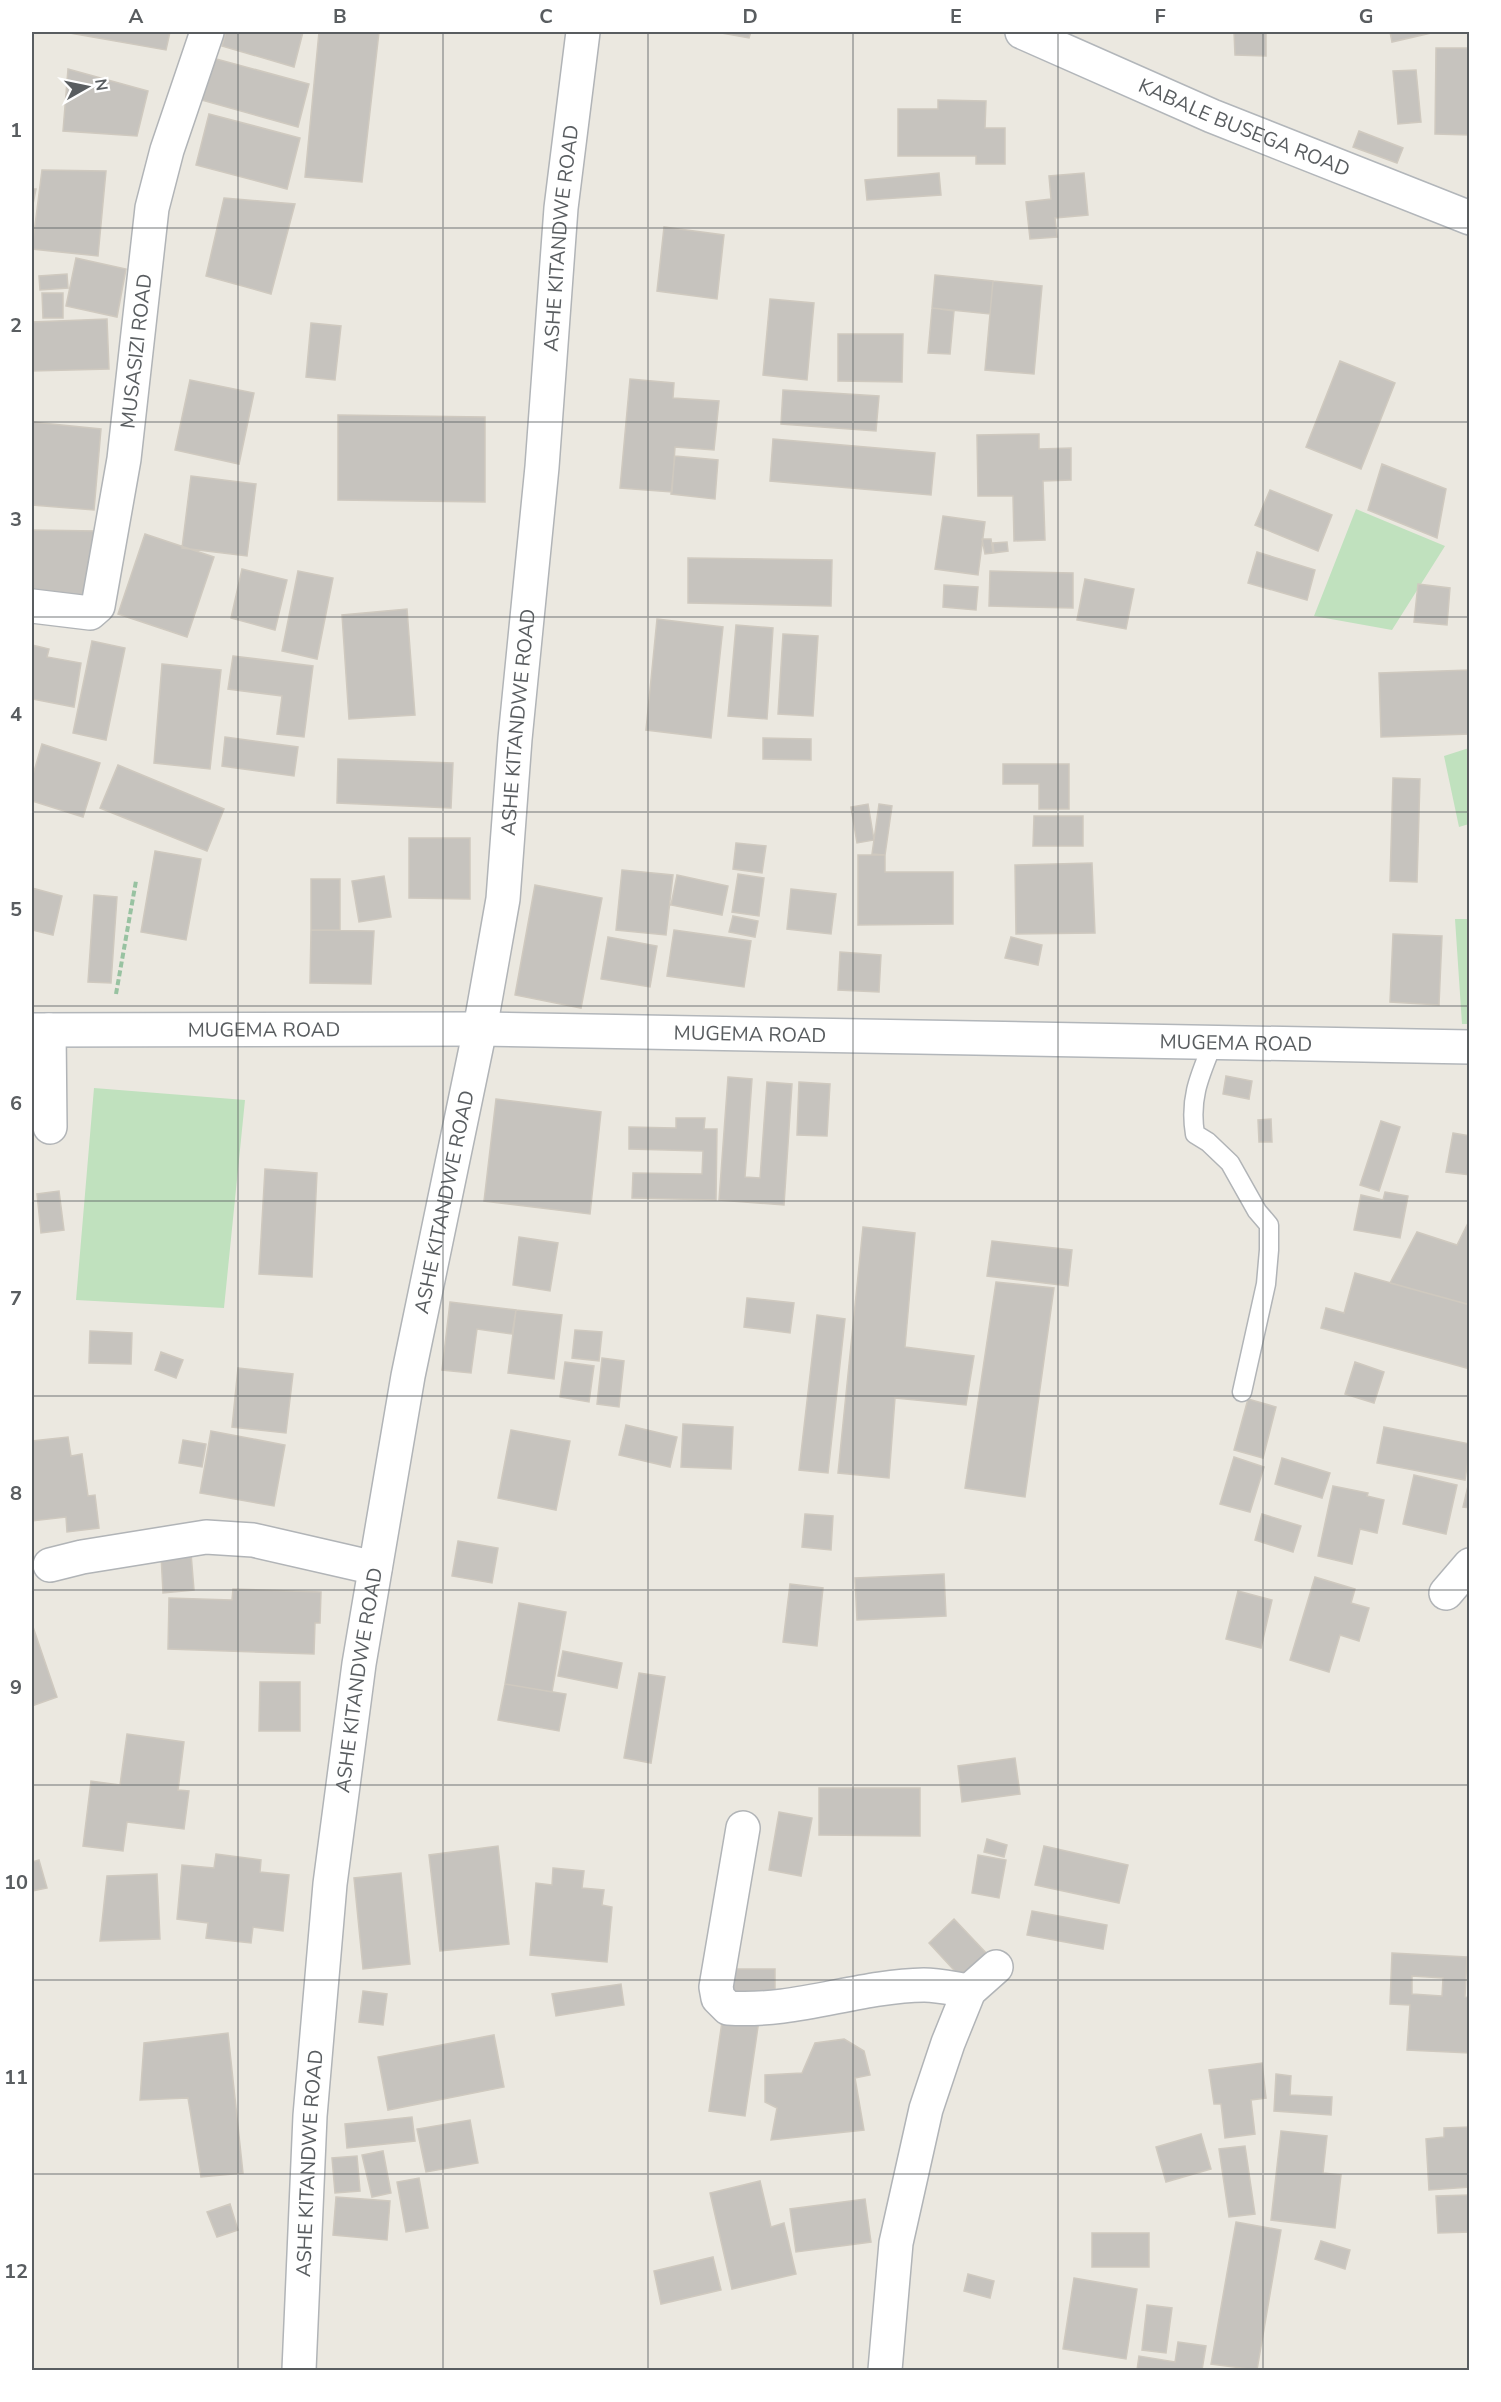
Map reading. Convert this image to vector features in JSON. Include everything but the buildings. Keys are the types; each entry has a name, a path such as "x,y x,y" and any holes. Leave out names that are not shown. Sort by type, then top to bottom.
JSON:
{"street":[{"name":"MUSASIZI ROAD","path":"32,606 90,613 98,606 124,459 152,208 167,150 207,32"},
{"name":"ASHE KITANDWE ROAD","path":"299,2370 310,2116 330,1884 359,1664 408,1376 480,1029 503,899 515,739 542,467 561,208 583,32"},
{"name":"KABALE BUSEGA ROAD","path":"1022,32 1212,116 1470,218"},
{"name":"MUGEMA ROAD","path":"40,1030 480,1029 1470,1047"},
{"path":"40,1030 51,1127"},
{"path":"51,1565 82,1557 206,1537 253,1540 375,1568"},
{"path":"1446,1593 1470,1565"},
{"path":"742,1828 716,1987 718,1998 728,2008 745,2010 793,2006 904,1986 926,1985 969,1991"},
{"path":"885,2370 896,2243 926,2109 948,2043 969,1991 996,1966"}],"lane":[{"path":"1213,1042 1193,1093 1192,1119 1195,1134 1208,1142 1230,1162 1257,1211 1269,1225 1266,1284 1242,1392"}],"path":[{"path":"109,1030 136,881"}],"green space":[{"path":"1356,509 1445,546 1392,630 1314,616"},
{"path":"1469,748 1469,824 1459,827 1444,756"},
{"path":"1455,919 1469,919 1469,1024 1462,1024"},
{"path":"94,1088 245,1100 224,1308 76,1300"}]}
